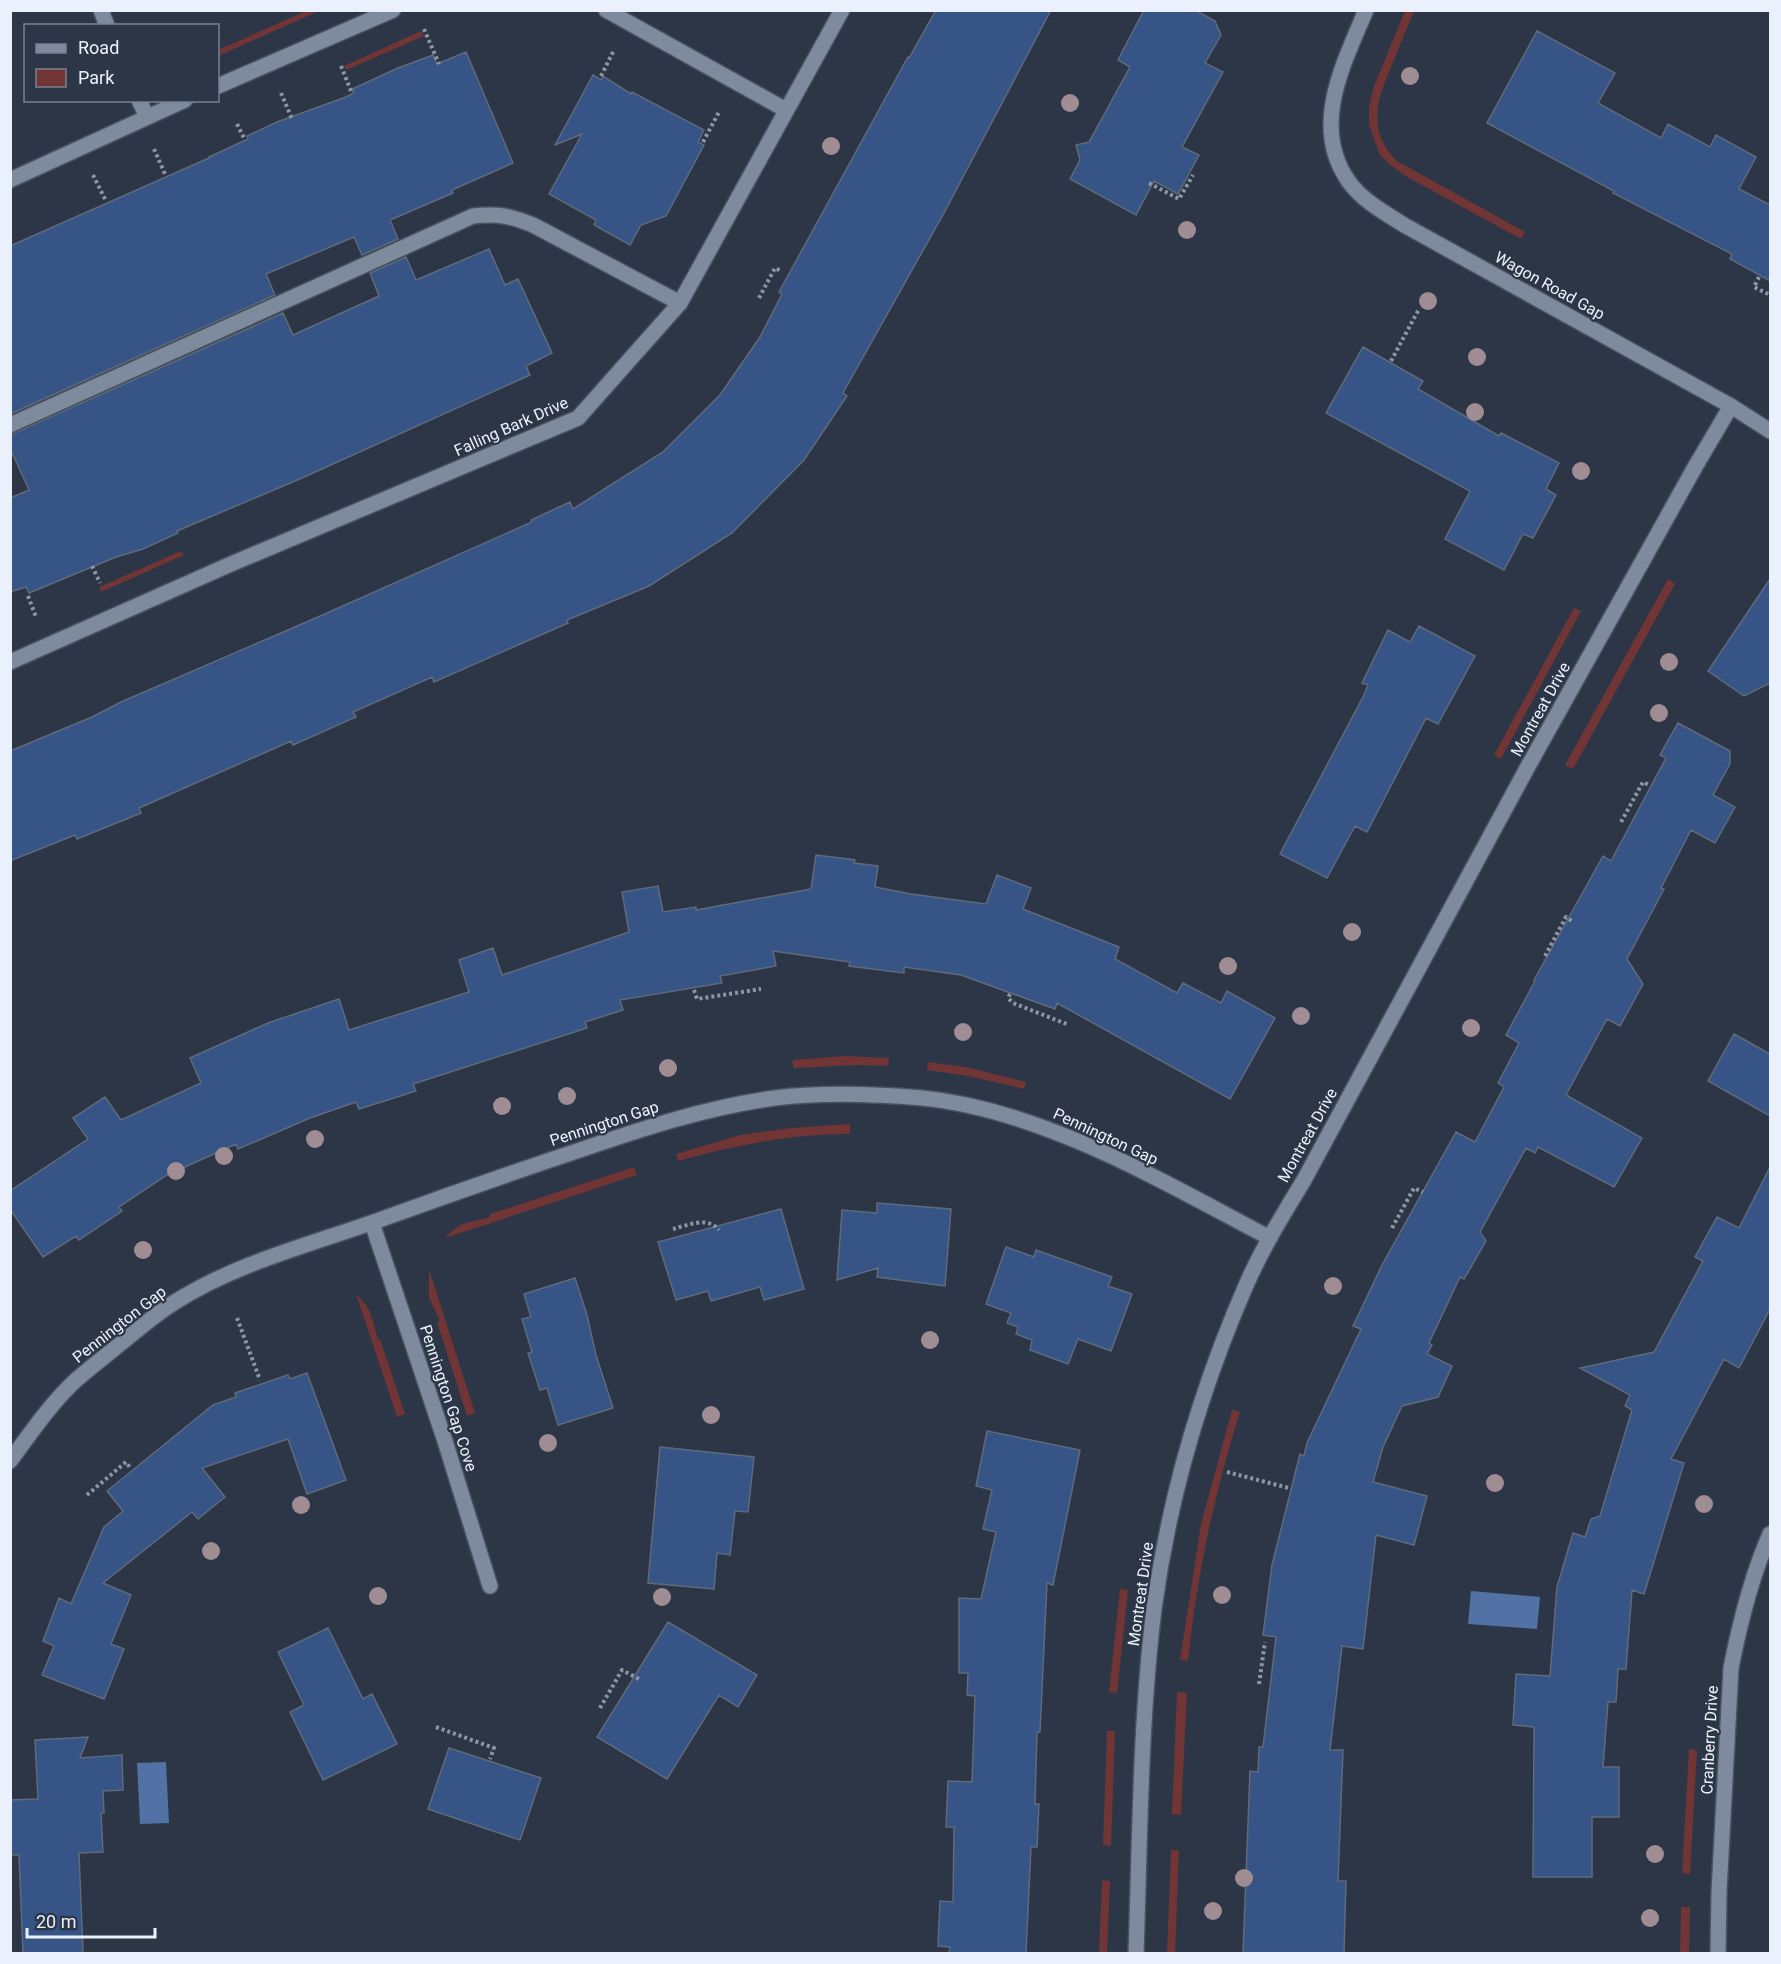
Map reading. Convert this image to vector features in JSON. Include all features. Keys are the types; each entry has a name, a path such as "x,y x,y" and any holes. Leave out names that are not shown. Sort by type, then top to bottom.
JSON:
{"street":[{"path":"219,87 393,10"},
{"path":"606,10 786,110"},
{"name":"Falling Bark Drive","path":"10,662 231,564 578,418 680,303 842,10"},
{"name":"Wagon Road Gap","path":"1366,10 1332,100 1330,122 1334,149 1350,184 1372,204 1404,225 1731,406 1770,431"},
{"path":"141,102 147,117"},
{"path":"10,180 181,102"},
{"path":"10,425 473,216 493,213 533,225 680,303"},
{"name":"Montreat Drive","path":"1136,1953 1144,1715 1153,1619 1161,1567 1188,1444 1231,1323 1248,1281 1270,1238 1310,1170 1532,760 1731,406"},
{"name":"Pennington Gap","path":"10,1461 74,1382 175,1302 206,1285 248,1266 631,1132 735,1104 778,1098 866,1094 922,1098 960,1104 1055,1131 1160,1181 1270,1238"},
{"name":"Pennington Gap Cove","path":"372,1223 445,1441 490,1586"},
{"name":"Cranberry Drive","path":"1718,1953 1731,1668 1758,1562 1770,1534"}],"path":[{"path":"424,29 439,64"},
{"path":"600,76 614,50"},
{"path":"341,66 351,91"},
{"path":"280,93 292,119"},
{"path":"703,142 719,112"},
{"path":"237,124 244,140"},
{"path":"154,149 165,174"},
{"path":"93,175 106,201"},
{"path":"1149,183 1179,199 1193,175"},
{"path":"759,298 776,268 781,271"},
{"path":"1759,277 1754,287 1770,296"},
{"path":"1391,361 1419,309"},
{"path":"92,566 99,583"},
{"path":"28,596 38,621"},
{"path":"1621,822 1643,782 1649,785"},
{"path":"1545,956 1566,918 1573,922"},
{"path":"694,990 697,999 761,988"},
{"path":"1010,994 1008,998 1010,1001 1069,1024"},
{"path":"1392,1228 1414,1188 1422,1192"},
{"path":"673,1228 705,1222 716,1226 719,1230"},
{"path":"237,1318 260,1380"},
{"path":"87,1495 126,1462 131,1469"},
{"path":"1227,1472 1289,1488"},
{"path":"1260,1684 1265,1642"},
{"path":"600,1708 622,1670 639,1679"},
{"path":"436,1727 494,1748 490,1760"}],"green space":[{"path":"306,11 319,11 219,56 219,50"},
{"path":"1405,11 1414,11 1383,88 1377,113 1381,137 1387,149 1397,161 1525,232 1521,239 1407,177 1380,155 1369,125 1369,107 1374,86"},
{"path":"421,31 424,36 346,70 344,66"},
{"path":"181,551 184,555 101,592 99,587"},
{"path":"1668,579 1675,584 1573,769 1565,765"},
{"path":"1574,608 1581,611 1501,759 1494,755"},
{"path":"846,1056 889,1058 888,1066 794,1068 792,1060"},
{"path":"928,1062 965,1067 1026,1082 1024,1089 968,1076 927,1070"},
{"path":"850,1124 850,1134 806,1136 763,1142 678,1161 676,1154 740,1135 791,1128"},
{"path":"634,1167 637,1175 445,1238 466,1223 490,1217 490,1214"},
{"path":"429,1269 475,1413 467,1416 437,1322 440,1321 429,1298"},
{"path":"356,1294 369,1310 405,1414 397,1417"},
{"path":"1232,1410 1240,1412 1222,1474 1208,1535 1196,1598 1188,1661 1180,1660 1201,1524"},
{"path":"1120,1589 1128,1590 1117,1693 1109,1692"},
{"path":"1177,1692 1187,1693 1181,1815 1172,1814"},
{"path":"1107,1731 1115,1731 1111,1846 1103,1845"},
{"path":"1689,1749 1697,1750 1690,1874 1682,1873"},
{"path":"1171,1850 1179,1850 1175,1954 1167,1953"},
{"path":"1102,1880 1110,1881 1107,1953 1099,1953"},
{"path":"1681,1907 1690,1907 1689,1953 1680,1953"}],"water":[{"path":"1471,1591 1540,1597 1537,1629 1468,1624"},
{"path":"166,1762 169,1823 140,1824 137,1763"}],"building":[{"path":"936,10 1051,10 944,213 843,393 847,396 804,460 732,533 649,586 567,620 568,623 434,682 432,677 353,712 356,717 293,745 291,741 139,808 141,813 77,839 75,835 10,861 10,751 92,717 121,702 532,522 531,520 570,502 573,509 663,452 720,395 760,337 782,294 779,292"},
{"path":"1144,10 1195,10 1215,21 1221,35 1205,63 1223,72 1182,147 1199,155 1178,194 1154,181 1136,215 1070,179 1080,160 1076,145 1089,142 1130,67 1118,60"},
{"path":"1537,31 1615,73 1598,103 1661,138 1668,124 1710,147 1716,135 1756,157 1739,189 1770,205 1770,281 1730,259 1732,254 1613,193 1614,191 1487,123"},
{"path":"466,52 513,163 452,190 453,193 390,220 398,239 362,255 354,237 266,274 275,295 10,414 10,246 209,158 277,122 346,97 354,93 352,89 398,68 433,55 437,64"},
{"path":"593,75 601,80 603,76 631,94 632,92 704,130 698,142 704,145 666,216 641,225 630,245 594,225 596,220 549,194 582,134 555,145"},
{"path":"489,249 505,285 518,279 552,353 526,366 530,375 302,478 177,531 178,533 143,549 116,557 29,593 26,587 10,592 10,498 29,490 10,448 10,435 283,313 293,335 379,296 370,273 406,257 416,280"},
{"path":"1363,347 1423,381 1418,389 1499,436 1501,433 1559,463 1546,489 1556,495 1533,538 1523,534 1504,570 1445,539 1470,491 1326,413"},
{"path":"1770,579 1770,683 1744,696 1708,671"},
{"path":"1419,626 1475,656 1438,724 1426,718 1367,832 1355,826 1327,878 1280,854 1364,695 1368,685 1362,683 1388,630 1410,642"},
{"path":"1678,723 1730,751 1730,764 1713,795 1735,807 1715,843 1691,830 1661,888 1664,889 1627,959 1643,984 1620,1026 1607,1019 1566,1095 1642,1138 1614,1187 1538,1147 1535,1153 1526,1148 1480,1232 1486,1241 1464,1279 1460,1277 1429,1343 1432,1345 1427,1354 1452,1366 1438,1397 1402,1406 1383,1447 1373,1482 1427,1496 1414,1545 1376,1535 1363,1649 1342,1646 1330,1750 1343,1750 1338,1881 1346,1881 1344,1953 1243,1953 1250,1771 1258,1772 1259,1747 1263,1747 1276,1637 1263,1635 1272,1565 1300,1454 1304,1456 1307,1443 1361,1329 1353,1326 1382,1265 1456,1132 1475,1142 1504,1087 1498,1083 1519,1043 1506,1035 1603,856 1611,861 1666,758 1660,755"},
{"path":"816,855 855,860 854,863 878,866 875,887 986,904 997,875 1031,888 1023,909 1119,947 1115,959 1177,993 1183,983 1221,1003 1227,991 1275,1018 1230,1099 1057,1003 1055,1009 961,975 904,967 904,973 849,966 850,962 773,951 776,966 720,976 722,983 620,1000 623,1010 585,1022 587,1028 413,1084 416,1091 359,1109 356,1102 310,1118 238,1149 236,1144 167,1175 119,1207 122,1211 79,1240 76,1236 43,1257 10,1209 10,1191 88,1139 73,1118 105,1097 121,1120 201,1083 190,1058 268,1023 339,999 349,1030 469,992 459,960 493,948 502,975 629,932 622,892 658,886 663,912 696,907 696,910 811,889"},
{"path":"1734,1034 1770,1054 1770,1116 1708,1081"},
{"path":"1770,1167 1770,1309 1739,1368 1724,1359 1671,1459 1684,1463 1644,1594 1632,1590 1626,1669 1618,1669 1616,1702 1608,1702 1603,1767 1619,1767 1619,1817 1592,1817 1592,1877 1533,1877 1534,1727 1513,1725 1516,1674 1550,1676 1557,1587 1573,1533 1585,1537 1591,1519 1600,1516 1632,1410 1625,1406 1630,1395 1580,1368 1654,1352 1703,1261 1695,1257 1717,1217 1739,1228"},
{"path":"877,1203 951,1209 945,1286 877,1277 878,1268 837,1280 842,1210 877,1213"},
{"path":"781,1209 804,1289 764,1300 760,1287 711,1301 708,1291 676,1300 658,1242"},
{"path":"1006,1247 1034,1257 1036,1250 1112,1277 1108,1286 1132,1294 1111,1351 1078,1339 1068,1364 1030,1350 1032,1340 1016,1334 1018,1327 1007,1323 1011,1313 986,1304"},
{"path":"575,1278 613,1408 558,1425 547,1388 540,1390 528,1353 532,1352 522,1319 531,1317 524,1294"},
{"path":"307,1373 346,1480 307,1494 288,1439 202,1468 225,1497 198,1519 192,1512 103,1583 131,1595 111,1644 124,1649 104,1699 42,1675 54,1646 43,1641 59,1598 71,1604 104,1527 123,1511 107,1491 213,1405 236,1397 235,1393 288,1375 290,1379"},
{"path":"987,1431 1080,1450 1053,1585 1047,1583 1040,1732 1037,1732 1035,1804 1039,1804 1037,1847 1031,1847 1026,1953 949,1953 950,1947 938,1946 940,1901 953,1902 954,1827 946,1827 948,1781 972,1782 975,1696 967,1695 968,1673 959,1673 959,1598 981,1599 996,1532 983,1529 992,1490 976,1486"},
{"path":"660,1447 754,1457 748,1512 735,1511 730,1555 717,1553 714,1589 648,1583"},
{"path":"668,1622 757,1675 738,1707 719,1695 667,1779 597,1737"},
{"path":"328,1628 363,1699 372,1694 397,1744 323,1780 290,1712 304,1705 278,1652"},
{"path":"88,1737 80,1758 122,1755 123,1790 103,1791 104,1813 101,1813 103,1852 79,1853 83,1953 23,1953 19,1855 10,1855 10,1800 38,1799 35,1740"},
{"path":"449,1748 541,1778 520,1840 428,1809"}]}
